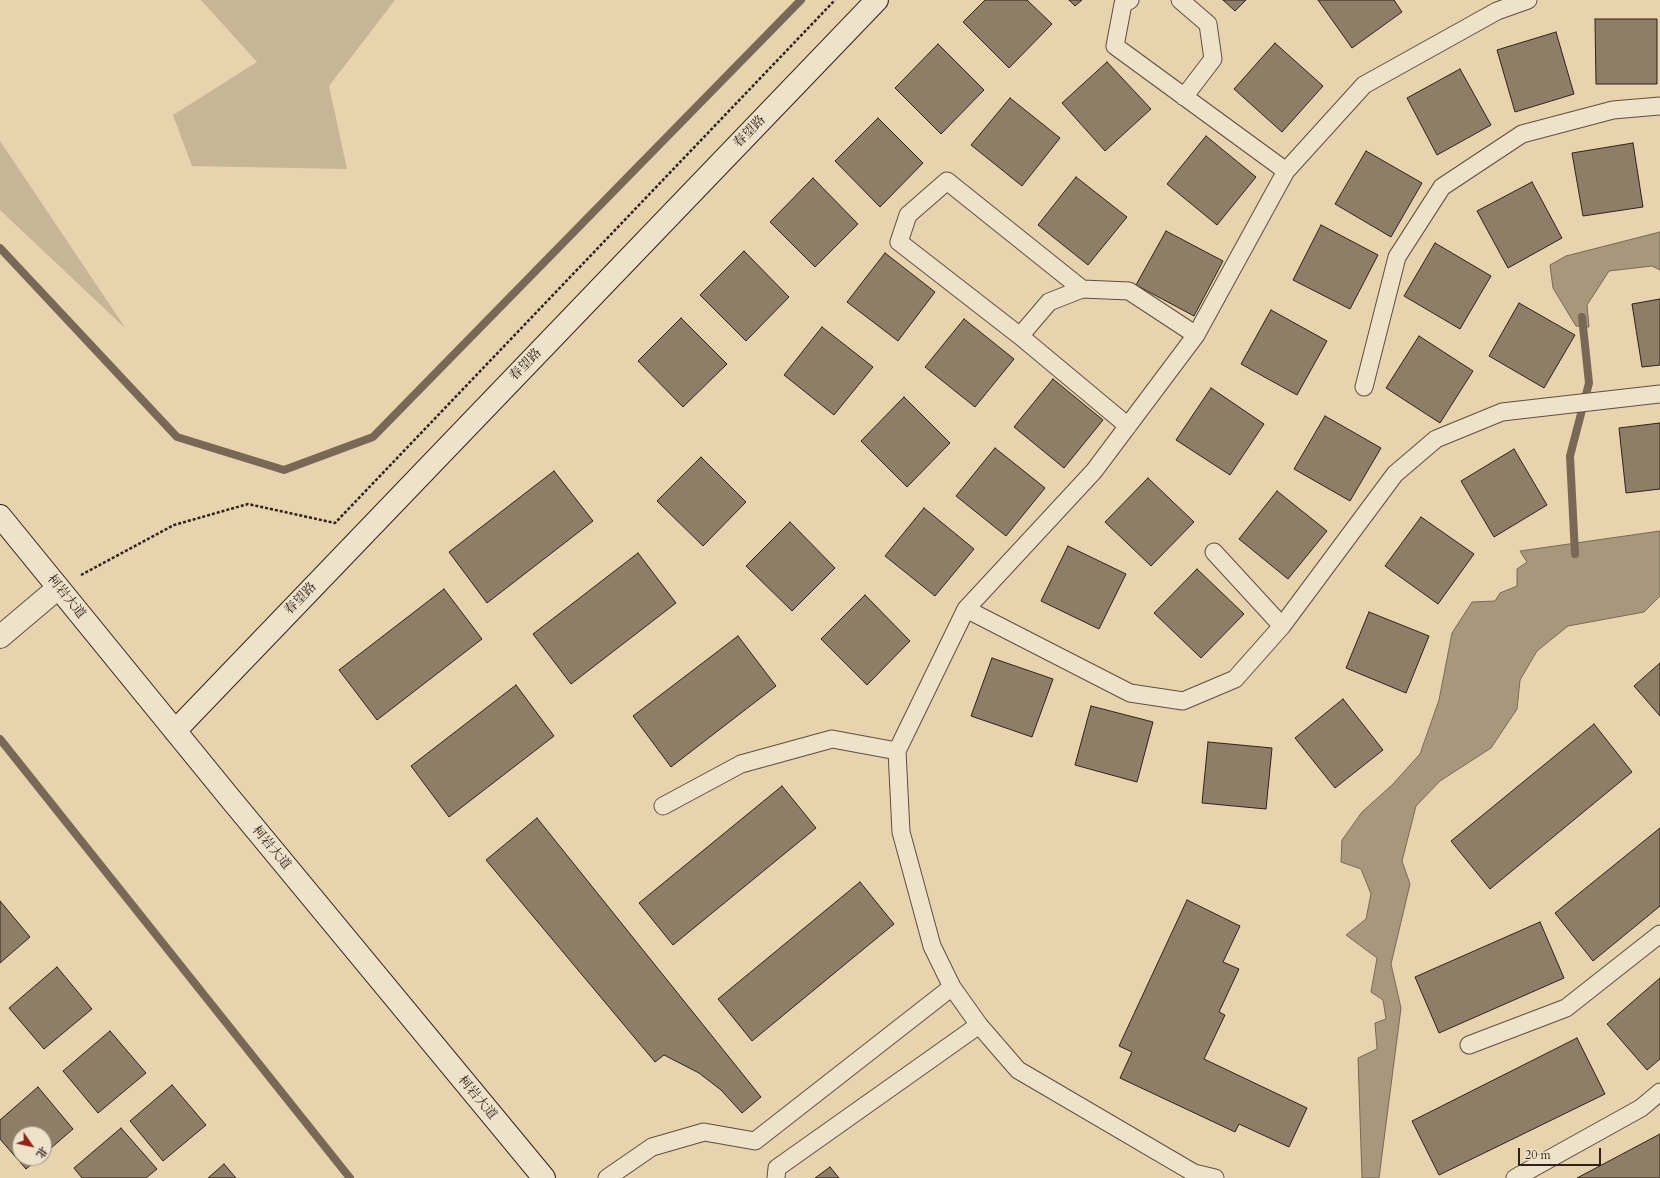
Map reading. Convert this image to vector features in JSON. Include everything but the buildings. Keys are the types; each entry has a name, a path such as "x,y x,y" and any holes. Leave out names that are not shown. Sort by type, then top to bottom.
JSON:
{"street":[{"name":"春望路","path":"175,731 877,0"},
{"name":"柯岩大道","path":"0,516 175,731 544,1178"},
{"path":"0,638 58,588"}],"lane":[{"path":"1130,0 1123,4 1115,46 1286,171"},
{"path":"1180,0 1208,24 1213,60 1184,97"},
{"path":"1215,1178 1194,1176 1018,1070 979,1025 952,988 932,946 901,832 897,751 966,609 1094,471 1196,335 1286,171 1364,85 1497,11 1528,0"},
{"path":"1364,388 1397,257 1442,187 1522,134 1613,110 1660,106"},
{"path":"1082,289 947,181 908,215 899,242 1020,336 1128,426"},
{"path":"1020,336 1049,302 1082,289 1129,291 1196,335"},
{"path":"966,609 1130,693 1183,700 1235,679 1282,626 1395,474 1436,440 1502,412 1660,394"},
{"path":"1214,552 1282,626"},
{"path":"663,806 741,764 832,739 897,751"},
{"path":"1469,1045 1566,1008 1660,934"},
{"path":"607,1178 652,1147 704,1132 755,1141 952,988"},
{"path":"776,1178 777,1168 979,1025"},
{"path":"1515,1178 1641,1108 1660,1092"}],"path":[{"path":"58,588 174,525 248,504 335,523 836,0"}],"shaded area":[{"path":"201,0 395,0 329,86 347,169 192,166 173,115 257,62"},
{"path":"0,141 126,329 0,210"},
{"path":"1660,232 1660,270 1652,266 1609,271 1587,305 1589,327 1576,326 1553,288 1550,265 1566,256"},
{"path":"1660,531 1660,596 1644,612 1568,626 1537,651 1520,680 1517,709 1491,748 1440,781 1416,806 1402,861 1410,884 1391,964 1401,1008 1379,1178 1362,1178 1358,1058 1377,1049 1375,1023 1386,1019 1383,1000 1371,992 1377,958 1346,935 1366,919 1371,894 1361,869 1341,862 1342,840 1362,812 1392,785 1420,754 1439,700 1452,633 1472,602 1495,601 1500,593 1517,586 1517,569 1527,562 1520,551"}],"waterway":[{"path":"0,248 177,437 284,470 373,437 801,0"},
{"path":"1575,554 1570,456 1589,383 1582,317"},
{"path":"0,739 350,1178"}]}
